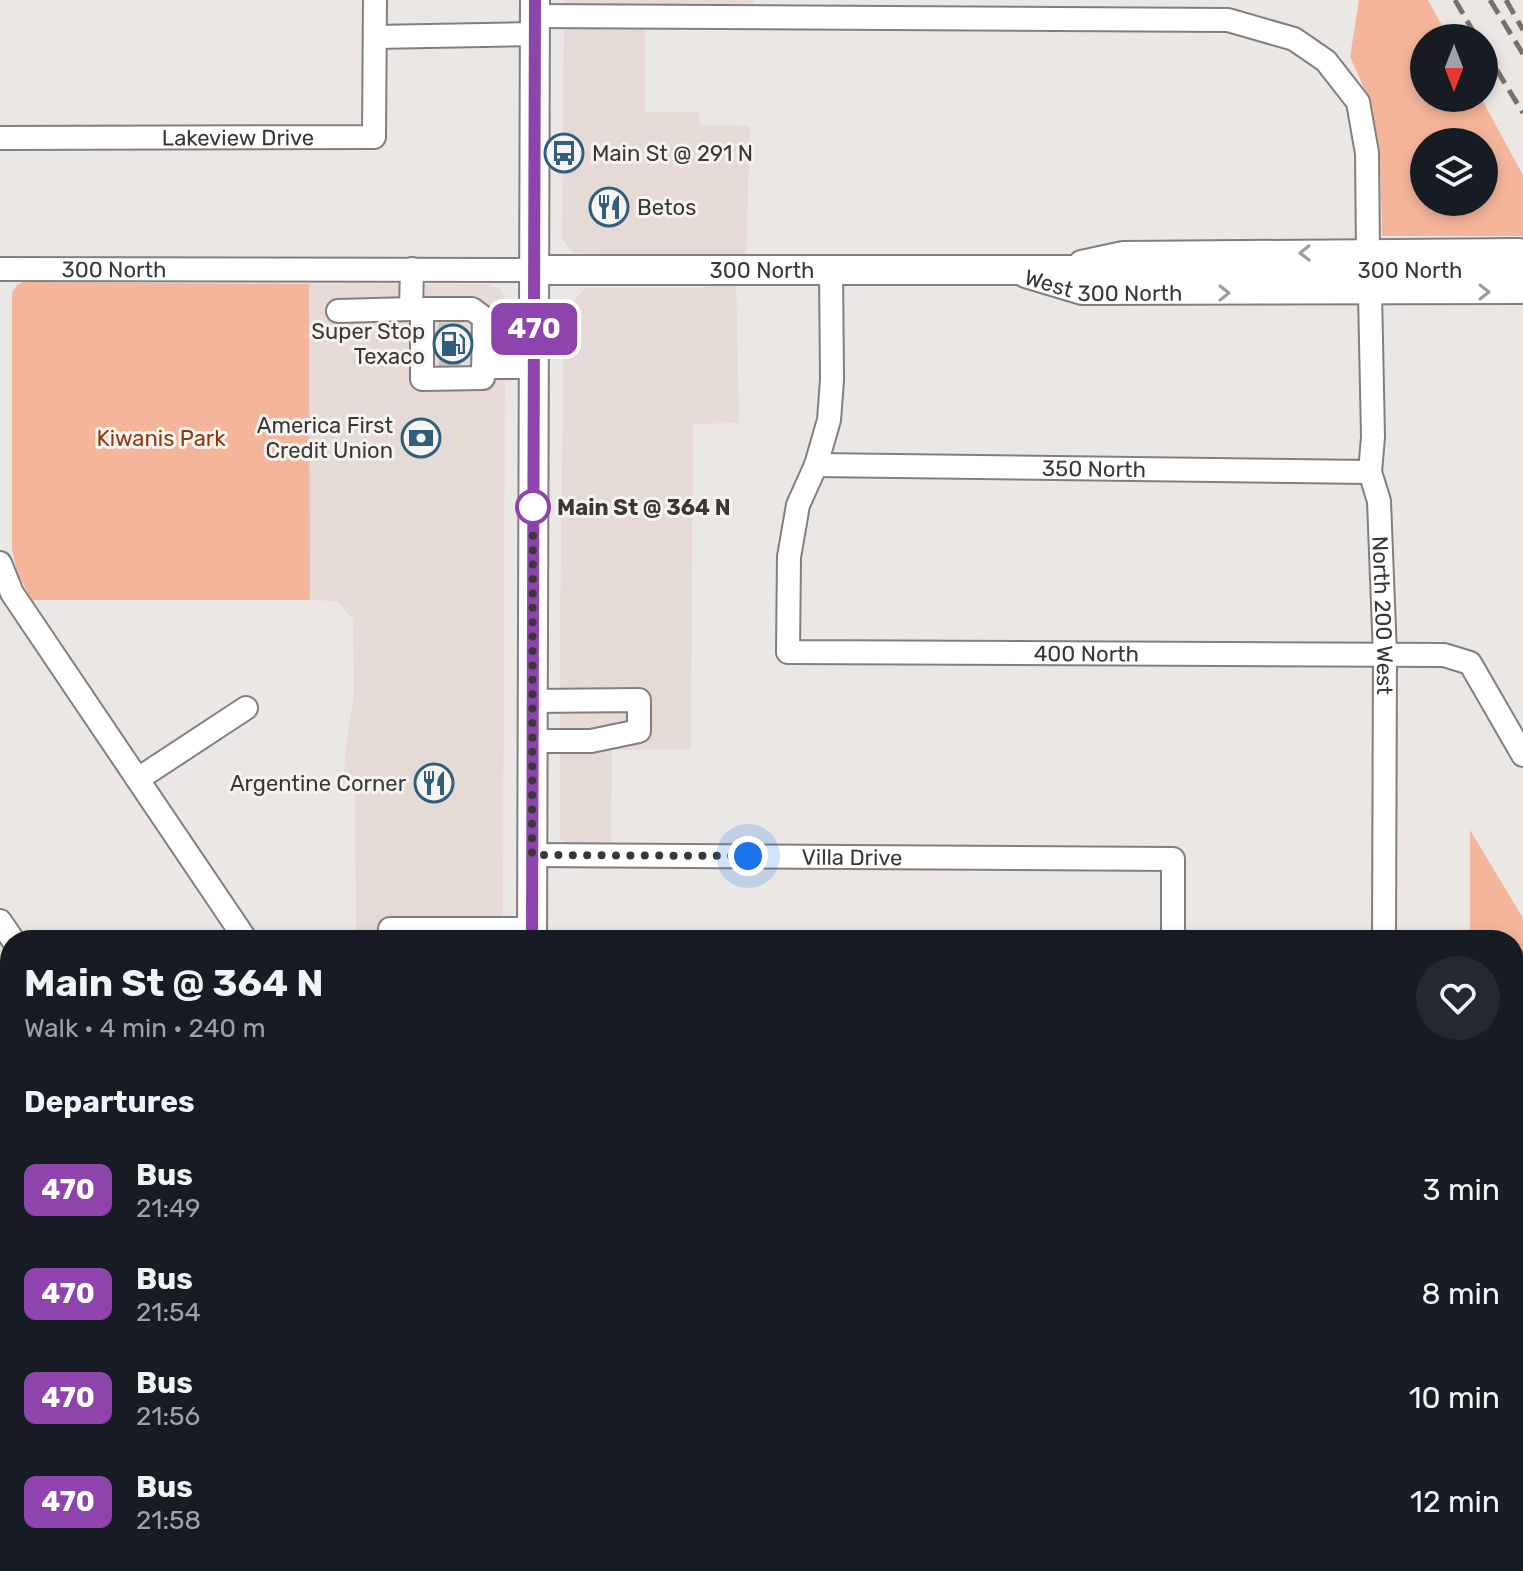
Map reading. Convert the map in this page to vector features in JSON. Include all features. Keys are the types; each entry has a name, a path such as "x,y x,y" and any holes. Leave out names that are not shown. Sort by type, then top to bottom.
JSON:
{"main road":[{"path":"532,930 534,17"},
{"name":"300 North","path":"534,270 1523,270"}],"street":[{"name":"Lakeview Drive","path":"0,138 374,137 375,0"},
{"path":"375,37 534,17 828,9 1228,20 1294,39 1326,61 1358,102 1367,153 1368,252"},
{"name":"West 300 North","path":"1009,271 1089,261 1123,253 1523,252"},
{"name":"300 North","path":"0,269 534,270"},
{"path":"338,311 417,309 472,309 484,318 477,349 483,378 422,379 430,344 417,309 412,269"},
{"path":"816,465 829,420 832,380 831,271"},
{"name":"West 300 North","path":"1009,271 1082,293 1523,292"},
{"name":"North 200 West","path":"1370,293 1373,437 1370,472 1379,501 1385,655 1384,930"},
{"path":"477,349 533,367"},
{"name":"350 North","path":"816,465 1370,472"},
{"name":"400 North","path":"816,465 798,505 789,557 788,652 1444,655 1470,663 1523,755"},
{"path":"0,563 12,593 239,930"},
{"path":"533,701 639,700 639,731 591,741 533,741"},
{"path":"138,779 246,708"},
{"name":"Villa Drive","path":"532,855 1173,859 1173,930"},
{"path":"390,930 418,930"}],"shaded area":[{"path":"564,0 753,0 753,6 645,7 645,112 699,112 700,125 750,126 746,258 573,253 562,239"},
{"path":"736,277 739,423 693,424 691,749 612,750 611,847 570,847 560,838 564,312 585,288 702,288"},
{"path":"309,284 486,284 499,288 505,298 503,930 356,930 355,784 343,784 354,694 353,619 337,601 310,600"}],"green space":[{"path":"1359,0 1428,0 1441,24 1410,24 1410,112 1489,112 1497,128 1410,128 1410,216 1498,216 1498,129 1523,175 1523,236 1382,236 1380,157 1371,103 1350,57"},
{"name":"Kiwanis Park","path":"23,282 309,284 310,600 32,600 17,573 12,549 12,293"},
{"path":"1470,830 1523,918 1523,930 1470,930"}],"tunnel":[{"path":"439,334 466,333"},
{"path":"439,355 467,355"}],"railway":[{"path":"1455,0 1469,24"},
{"path":"1490,0 1523,54"},
{"path":"1506,0 1523,30"},
{"path":"1498,72 1523,113"}],"bus line":[{"name":"470","path":"532,930 535,0"}],"place":[{"name":"Main St @ 291 N","path":"564,153"},
{"name":"Betos","path":"609,207"},
{"name":"Super Stop Texaco","path":"453,344"},
{"name":"America First Credit Union","path":"421,438"},
{"name":"Main St @ 364 N","path":"533,507"},
{"name":"Argentine Corner","path":"434,783"}],"route":[{"path":"533,507 532,855 748,856"}]}
